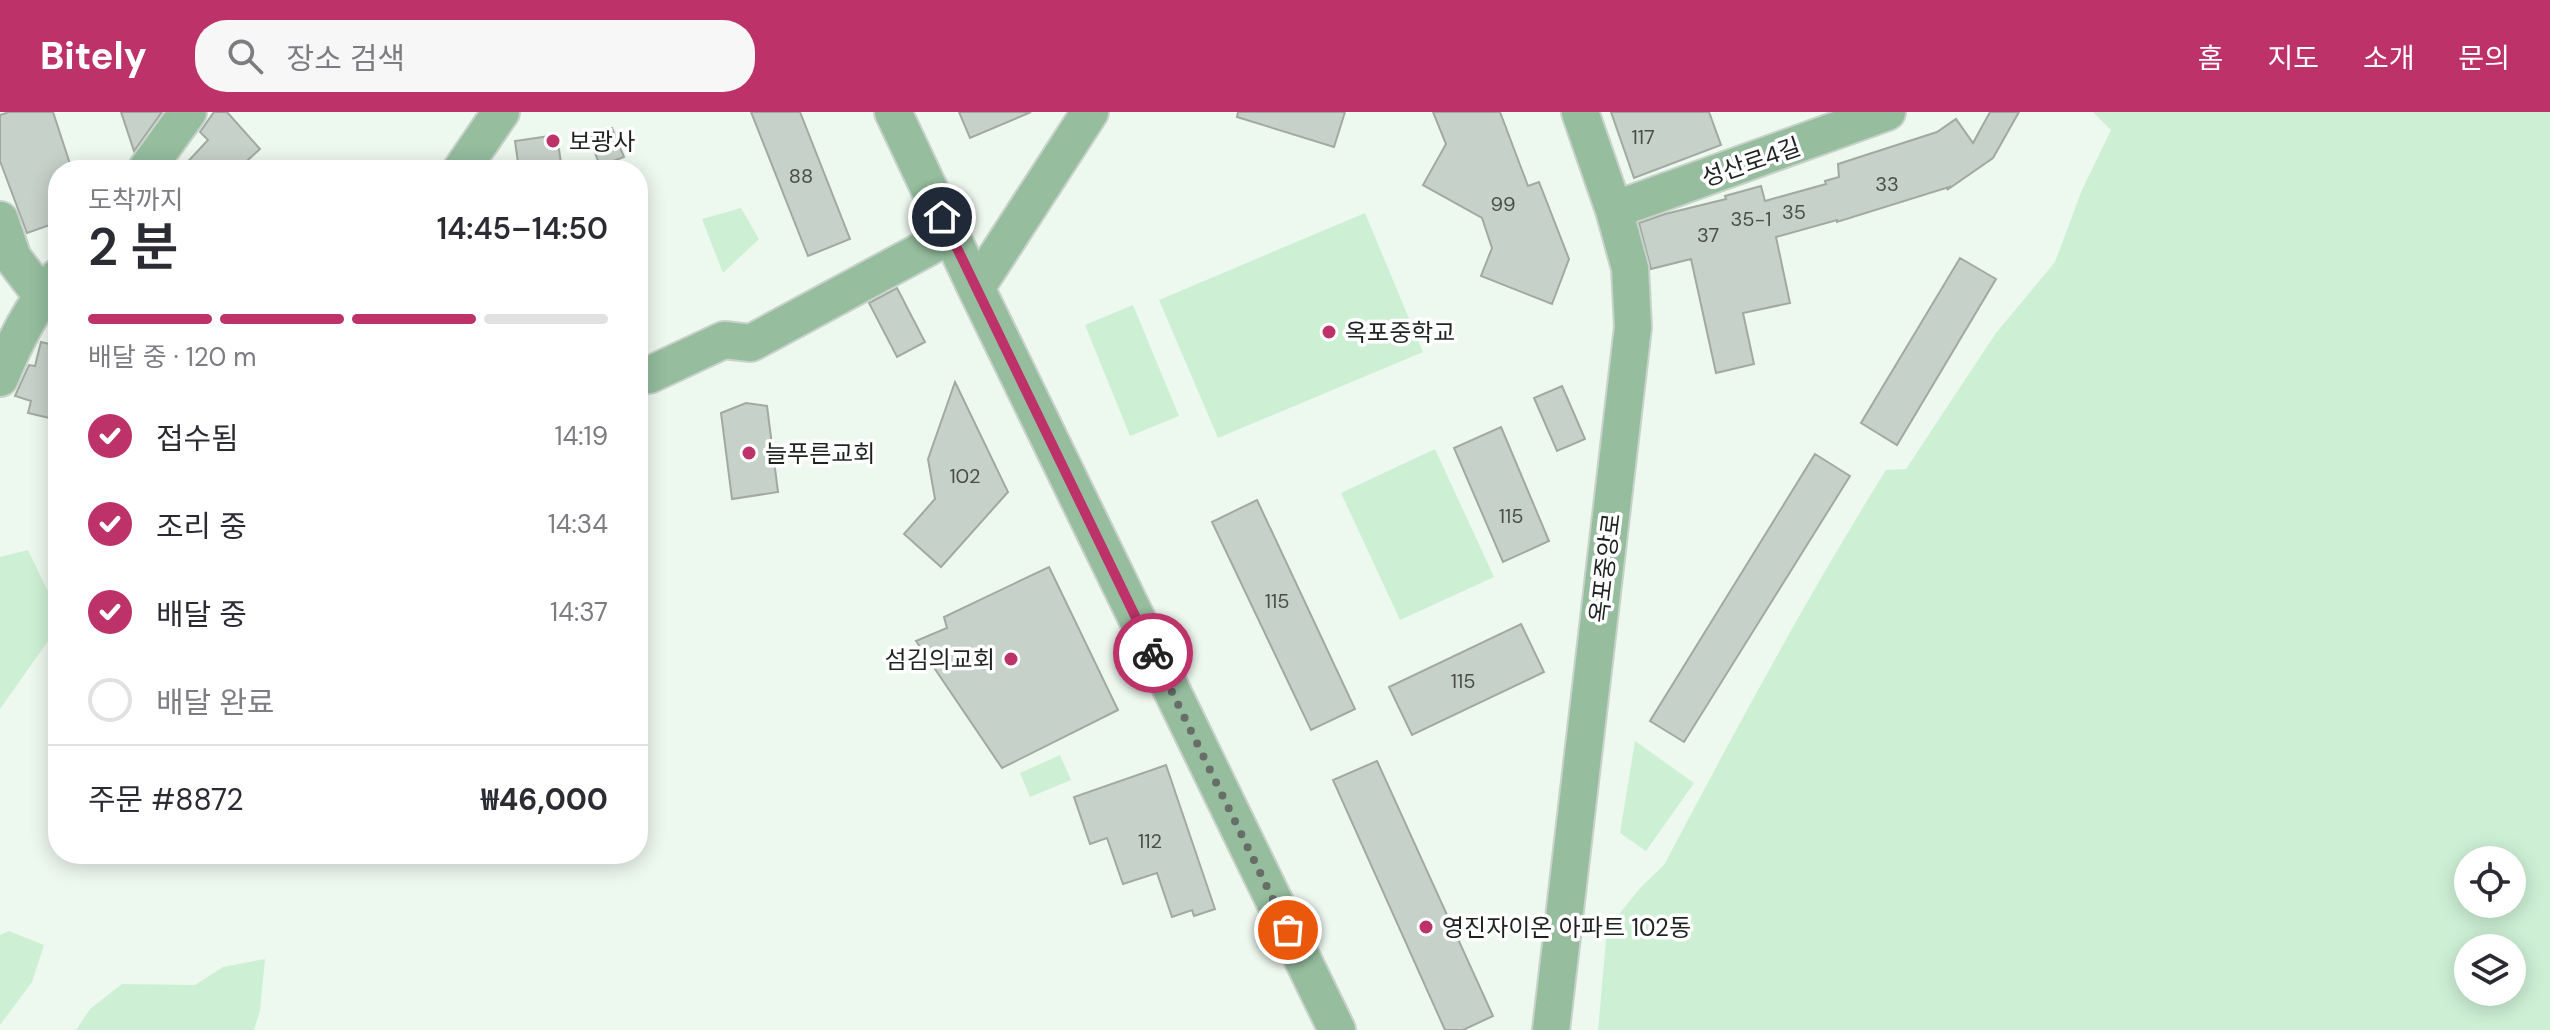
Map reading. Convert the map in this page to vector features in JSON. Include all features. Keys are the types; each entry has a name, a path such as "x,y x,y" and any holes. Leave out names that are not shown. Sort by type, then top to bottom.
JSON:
{"street":[{"path":"153,160 188,112"},
{"path":"468,160 501,112"},
{"path":"893,112 1337,1030"},
{"path":"976,288 1090,112"},
{"name":"옥포중앙로","path":"1551,1030 1633,327 1630,268 1614,210 1580,112"},
{"name":"성산로4길","path":"1614,210 1827,123 1887,112"},
{"path":"0,220 13,258 48,284"},
{"path":"649,375 724,340 751,343 951,235"},
{"path":"0,378 20,330 48,289"}],"green space":[{"path":"2093,112 2550,112 2550,1030 1598,1030 1607,929 1641,887 1664,865 1799,616 1886,470 1906,469 1996,333 2055,262 2082,190 2111,130"},
{"path":"741,208 759,239 723,273 702,219"},
{"path":"1365,213 1423,352 1218,438 1159,300"},
{"path":"1133,305 1179,416 1130,436 1085,325"},
{"path":"1435,449 1494,577 1400,620 1341,493"},
{"path":"28,550 48,591 48,641 0,709 0,557"},
{"path":"1635,741 1694,783 1646,851 1620,833"},
{"path":"1060,755 1071,780 1030,797 1020,773"},
{"path":"9,931 44,945 32,982 0,1025 0,935"},
{"path":"265,959 260,1011 254,1030 76,1030 90,1009 122,984 195,985 223,967"}],"building":[{"path":"9,112 53,112 69,160 48,160 48,226 27,233 0,161 0,115"},
{"path":"121,112 162,112 134,151"},
{"path":"214,112 227,112 260,149 248,160 189,160 208,140 200,132"},
{"path":"751,112 800,112 850,239 808,256"},
{"path":"959,112 1031,112 970,138"},
{"path":"1238,112 1345,112 1334,147 1237,117"},
{"path":"1433,112 1500,112 1528,186 1539,182 1569,259 1552,304 1481,276 1492,248 1482,218 1423,185 1446,144"},
{"path":"1611,112 1709,112 1721,145 1634,178"},
{"path":"1990,112 2019,112 1993,158 1947,190 1949,187 1837,222 1776,237 1790,303 1743,313 1754,364 1716,373 1691,259 1651,269 1639,223 1761,186 1765,201 1826,184 1825,181 1839,177 1838,164 1937,132 1956,119 1973,143"},
{"path":"612,128 624,157 598,160 589,137"},
{"path":"557,135 561,160 518,160 515,141"},
{"path":"1960,258 1996,279 1897,445 1861,423"},
{"path":"897,288 925,342 897,357 869,303"},
{"path":"41,342 48,344 48,418 28,413 31,401 15,396 29,365 35,366"},
{"path":"955,382 1008,492 941,567 904,534 935,499 928,459"},
{"path":"1562,386 1585,439 1557,451 1534,398"},
{"name":"늘푸른교회","path":"746,403 767,406 778,492 732,499 721,413"},
{"path":"1501,427 1549,541 1503,562 1454,448"},
{"path":"1815,454 1850,476 1684,742 1650,721"},
{"path":"1257,500 1355,709 1311,730 1212,522"},
{"name":"섬김의교회","path":"1049,567 1118,710 1002,768 916,641 947,628 944,617"},
{"path":"1521,624 1544,672 1412,735 1389,687"},
{"name":"영진자이온 아파트 102동","path":"1377,761 1493,1016 1463,1030 1445,1030 1333,780"},
{"path":"1166,765 1215,909 1194,916 1192,910 1172,917 1157,873 1123,884 1107,838 1090,844 1074,797"}],"way so far":[{"path":"1153,653 1288,930"}],"place":[{"name":"보광사","path":"553,141"},
{"name":"옥포중학교","path":"1329,332"},
{"name":"늘푸른교회","path":"749,453"},
{"name":"섬김의교회","path":"1011,659"},
{"name":"영진자이온 아파트 102동","path":"1426,927"}],"route":[{"path":"942,217 1153,653"}]}
